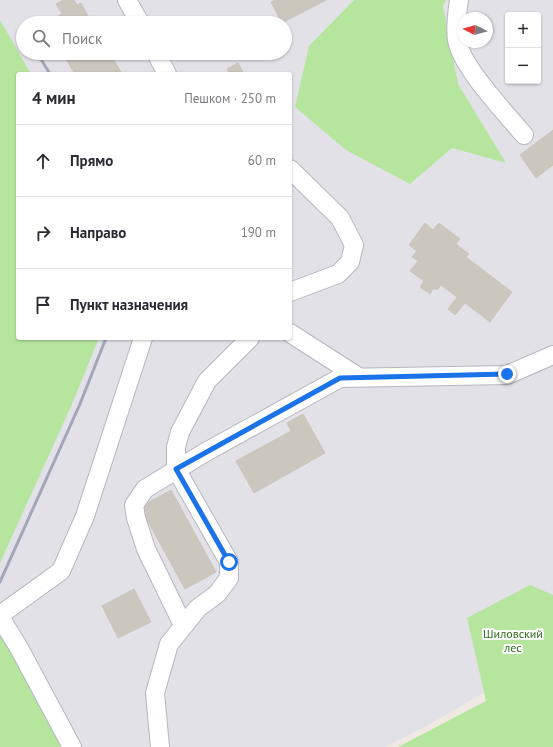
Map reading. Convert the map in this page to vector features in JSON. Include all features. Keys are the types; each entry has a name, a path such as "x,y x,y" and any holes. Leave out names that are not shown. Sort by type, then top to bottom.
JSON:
{"lane":[{"path":"128,0 136,16"},
{"path":"459,0 456,18 457,41 465,63 524,135"},
{"path":"160,60 166,72"},
{"path":"292,171 340,218 354,245 350,262 338,274 292,291"},
{"path":"292,334 357,376"},
{"path":"72,747 19,648 0,616 62,571 85,516 142,340"},
{"path":"160,747 155,693 169,644 198,608 217,594 229,578 229,562 176,469 176,447 180,432 207,381 248,340"},
{"path":"183,625 146,550 136,518 134,505 145,489 176,469 340,378 357,376 507,374 553,355"}],"shaded area":[{"path":"0,0 553,0 553,653 423,728 385,747 0,747"}],"green space":[{"path":"354,0 446,0 443,6 458,84 506,163 452,148 410,184 346,150 295,107 309,46"},
{"path":"0,20 16,48 16,60 23,60 30,72 16,72 16,340 98,340 72,404 0,563"},
{"name":"Шиловский лес","path":"530,585 553,595 553,747 398,747 486,701 467,618"},
{"path":"0,632 66,747 0,747"}],"building":[{"path":"63,0 74,0 77,5 81,3 88,16 59,16 62,14 56,4"},
{"path":"276,0 326,0 292,18 292,16 278,16 271,2"},
{"path":"66,60 114,60 121,72 74,72"},
{"path":"238,63 243,72 229,72 227,69"},
{"path":"553,130 553,165 536,178 520,155"},
{"path":"425,223 433,230 439,223 460,239 456,244 469,254 466,257 512,292 490,322 465,303 455,315 448,309 457,297 441,285 437,290 434,288 430,294 420,287 424,281 410,271 418,261 412,257 417,251 409,245"},
{"path":"303,414 325,453 254,493 236,461 291,431 287,423"},
{"path":"171,490 216,572 185,589 140,507"},
{"path":"134,589 151,622 118,638 102,606"}],"railway":[{"path":"41,60 49,72"},
{"path":"0,582 80,404 105,340"}],"route":[{"path":"229,562 176,469 340,378 357,376 507,374"}]}
